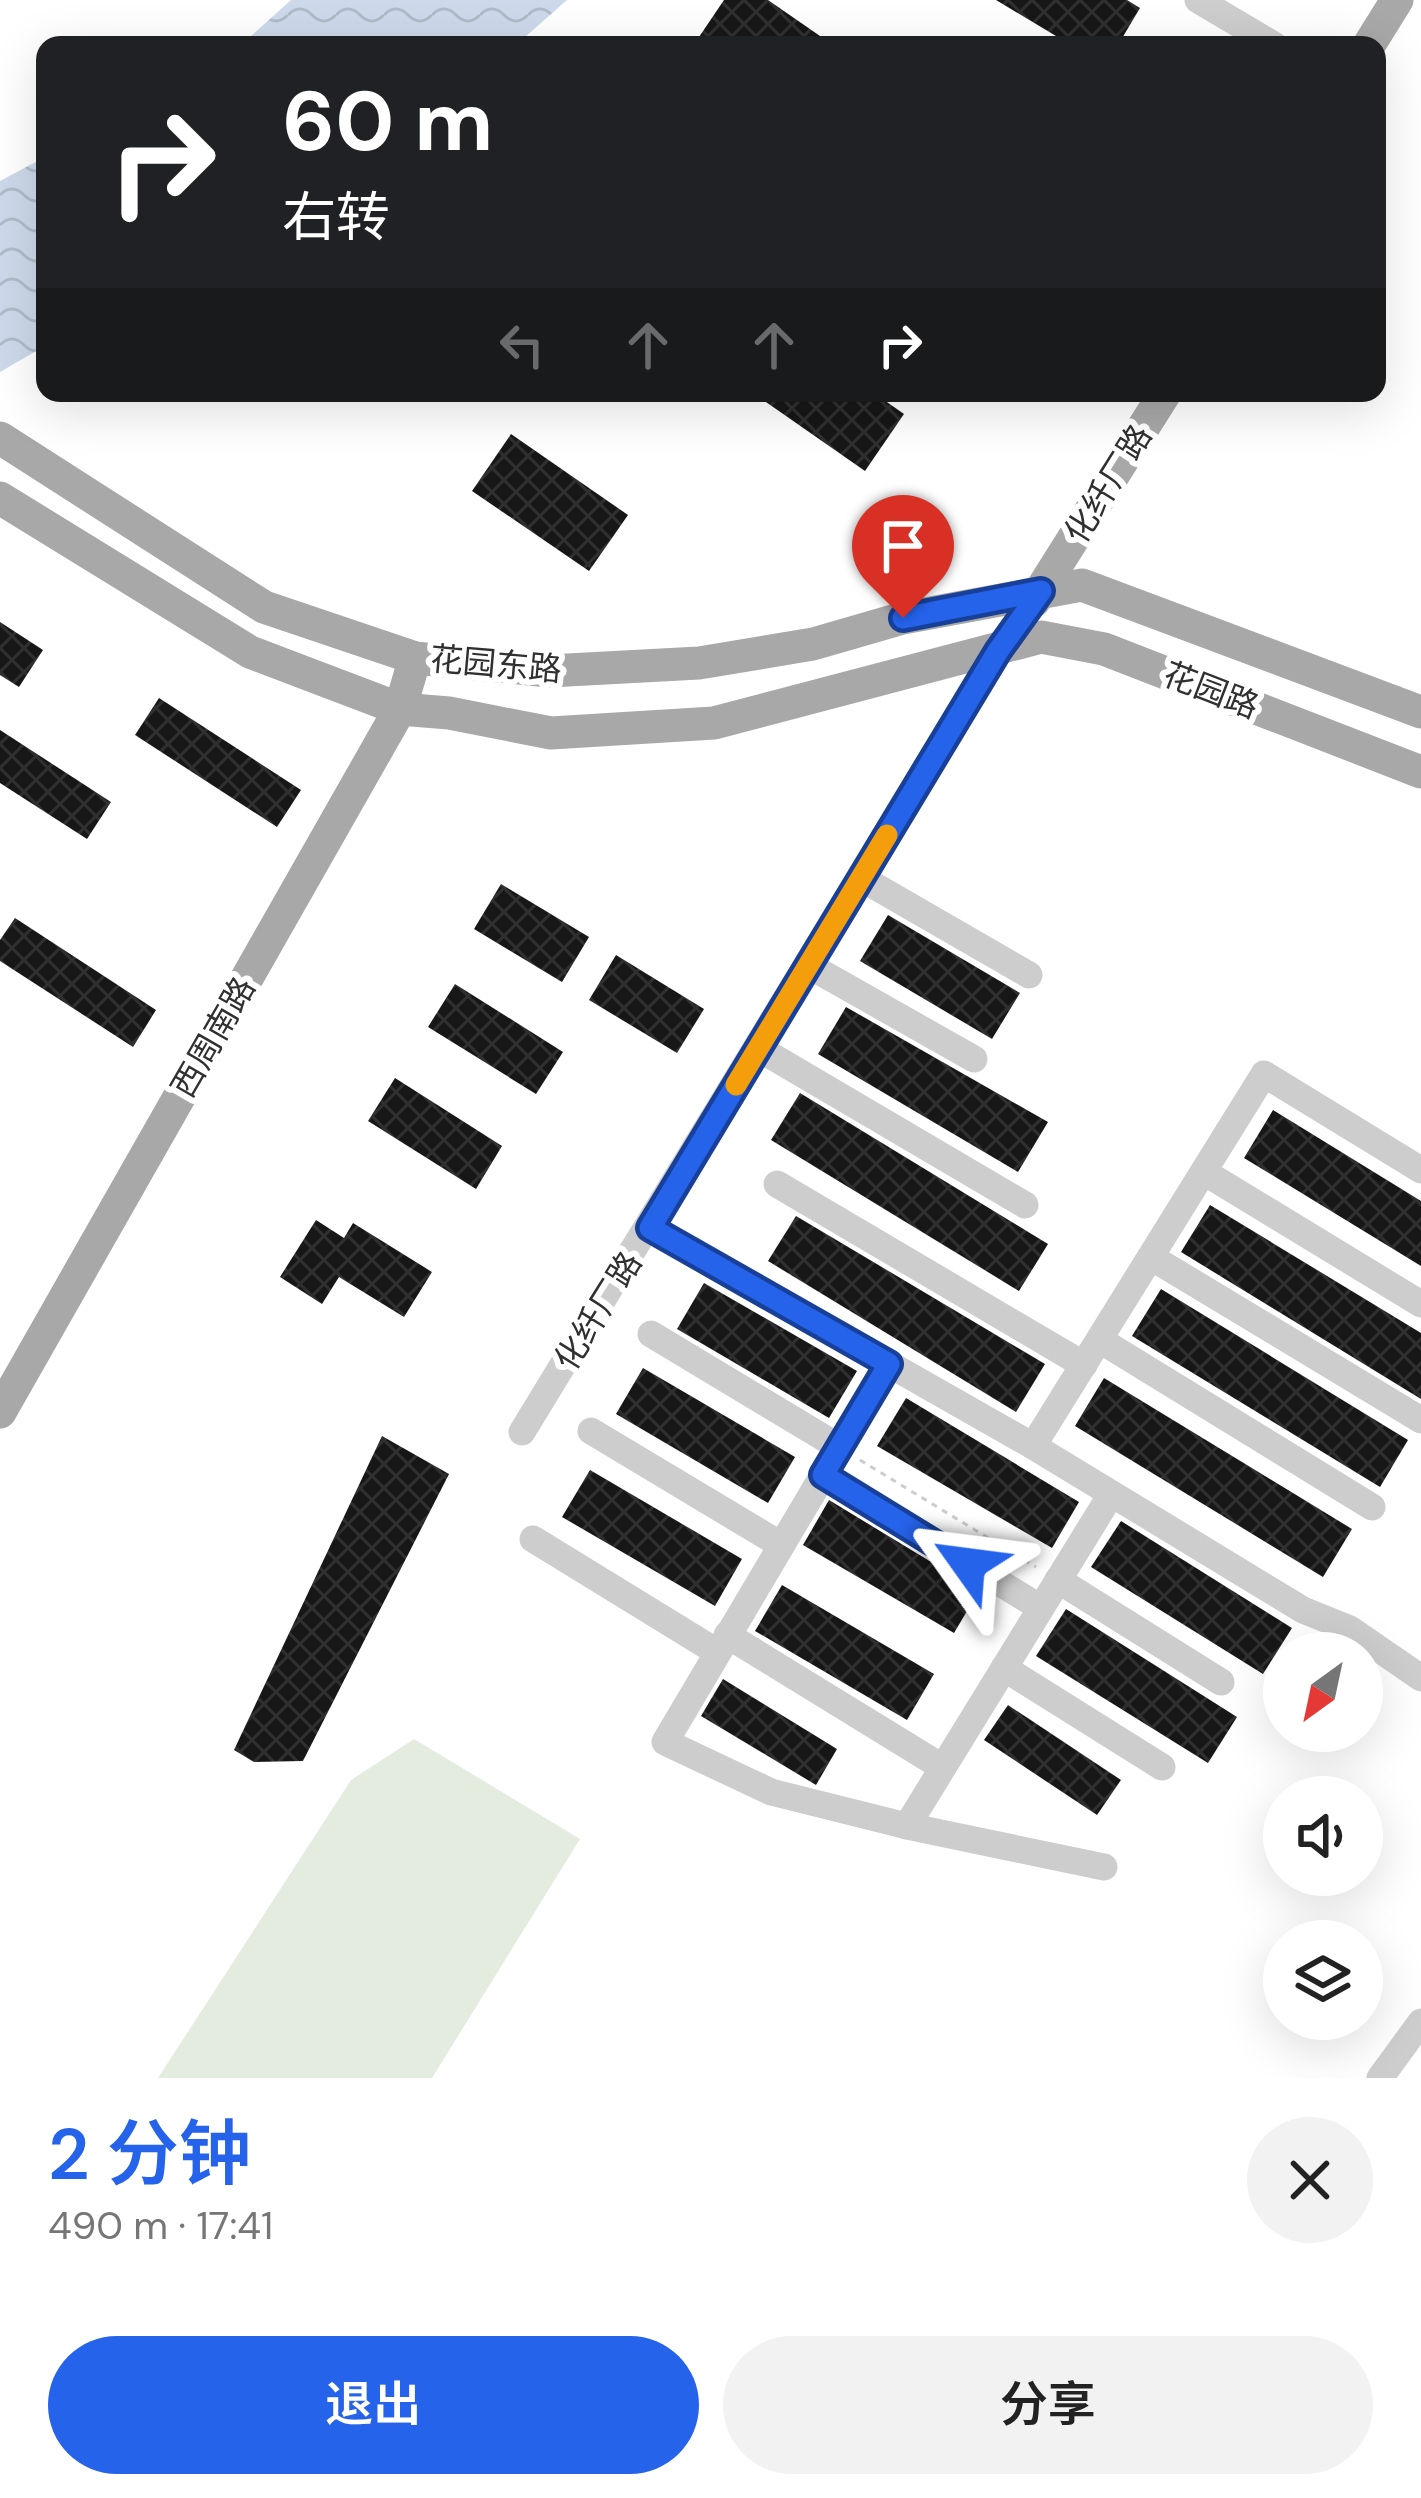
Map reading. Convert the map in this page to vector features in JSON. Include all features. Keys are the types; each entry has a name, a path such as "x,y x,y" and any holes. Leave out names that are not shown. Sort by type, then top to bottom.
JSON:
{"main road":[{"path":"1374,36 1396,0"},
{"name":"化纤厂路","path":"998,651 1160,402"},
{"name":"花园东路","path":"0,438 264,607 416,658 549,671 699,663 813,644 903,618 1041,591"},
{"name":"花园东路","path":"0,498 250,652 400,709 449,712 551,734 714,723 998,651"},
{"name":"花园路","path":"1041,591 1082,585 1421,712"},
{"name":"花园路","path":"998,651 1041,638 1104,649 1421,772"},
{"name":"西周南路","path":"0,1412 400,709 416,658"}],"street":[{"path":"1198,0 1259,36"},
{"name":"化纤厂路","path":"522,1432 998,651"},
{"path":"861,878 1029,975"},
{"path":"808,965 974,1059"},
{"path":"758,1048 1025,1205"},
{"path":"1034,1446 1264,1074 1421,1170"},
{"path":"1204,1172 1421,1304"},
{"path":"778,1184 1084,1365"},
{"path":"650,1228 1034,1446 1303,1610 1350,1629 1421,1678"},
{"path":"1151,1257 1421,1420"},
{"path":"651,1334 839,1447"},
{"path":"1100,1340 1372,1507"},
{"path":"889,1364 665,1742 770,1792 1104,1867"},
{"path":"590,1431 781,1545"},
{"path":"823,1475 1041,1608"},
{"path":"907,1826 1110,1496"},
{"path":"533,1539 942,1767"},
{"path":"1058,1580 1221,1682"},
{"path":"1004,1668 1162,1767"},
{"path":"1380,2078 1421,2022"}],"path":[{"path":"839,1447 1058,1580"}],"shaded area":[{"path":"414,1739 580,1839 432,2078 158,2078 351,1780"}],"water":[{"path":"291,0 567,0 526,36 251,36"},
{"path":"36,162 36,351 0,372 0,181"}],"building":[{"path":"724,0 768,0 820,36 700,36"},
{"path":"996,0 1127,0 1140,8 1123,36 1056,36"},
{"path":"766,402 887,402 904,414 865,471"},
{"path":"511,434 628,515 589,571 472,491"},
{"path":"0,622 43,650 19,687 0,675"},
{"path":"159,698 301,790 277,827 135,735"},
{"path":"0,730 111,802 87,839 0,783"},
{"path":"501,884 589,937 562,982 474,929"},
{"path":"888,915 1020,993 992,1039 860,961"},
{"path":"15,918 156,1010 133,1047 0,961 0,940"},
{"path":"616,955 704,1009 677,1053 589,1000"},
{"path":"455,984 563,1052 536,1094 428,1027"},
{"path":"846,1007 1048,1122 1018,1172 818,1054"},
{"path":"395,1078 502,1146 476,1189 368,1121"},
{"path":"800,1093 1048,1244 1019,1291 771,1140"},
{"path":"1273,1110 1421,1201 1421,1266 1244,1158"},
{"path":"1210,1205 1421,1333 1421,1399 1181,1252"},
{"path":"796,1216 1045,1364 1016,1412 768,1261"},
{"path":"316,1220 344,1238 353,1223 432,1272 404,1317 339,1277 322,1304 280,1277"},
{"path":"704,1283 857,1371 829,1418 677,1329"},
{"path":"1161,1289 1408,1440 1380,1487 1132,1336"},
{"path":"643,1368 795,1457 768,1503 616,1414"},
{"path":"1104,1378 1352,1529 1323,1577 1075,1426"},
{"path":"906,1398 1079,1502 1052,1548 877,1446"},
{"path":"382,1436 449,1474 303,1761 254,1762 234,1750"},
{"path":"590,1470 742,1559 715,1606 562,1517"},
{"path":"829,1500 979,1591 954,1633 803,1545"},
{"path":"1121,1521 1292,1628 1289,1632 1263,1632 1263,1674 1091,1567"},
{"path":"782,1585 934,1674 907,1720 755,1631"},
{"path":"1066,1609 1237,1717 1208,1763 1036,1656"},
{"path":"723,1679 837,1749 816,1785 701,1716"},
{"path":"1008,1705 1121,1780 1097,1815 984,1740"}],"slow traffic":[{"path":"736,1085 887,835"}],"route":[{"path":"903,618 1041,591 998,651 650,1228 889,1364 823,1475 968,1564"}]}
